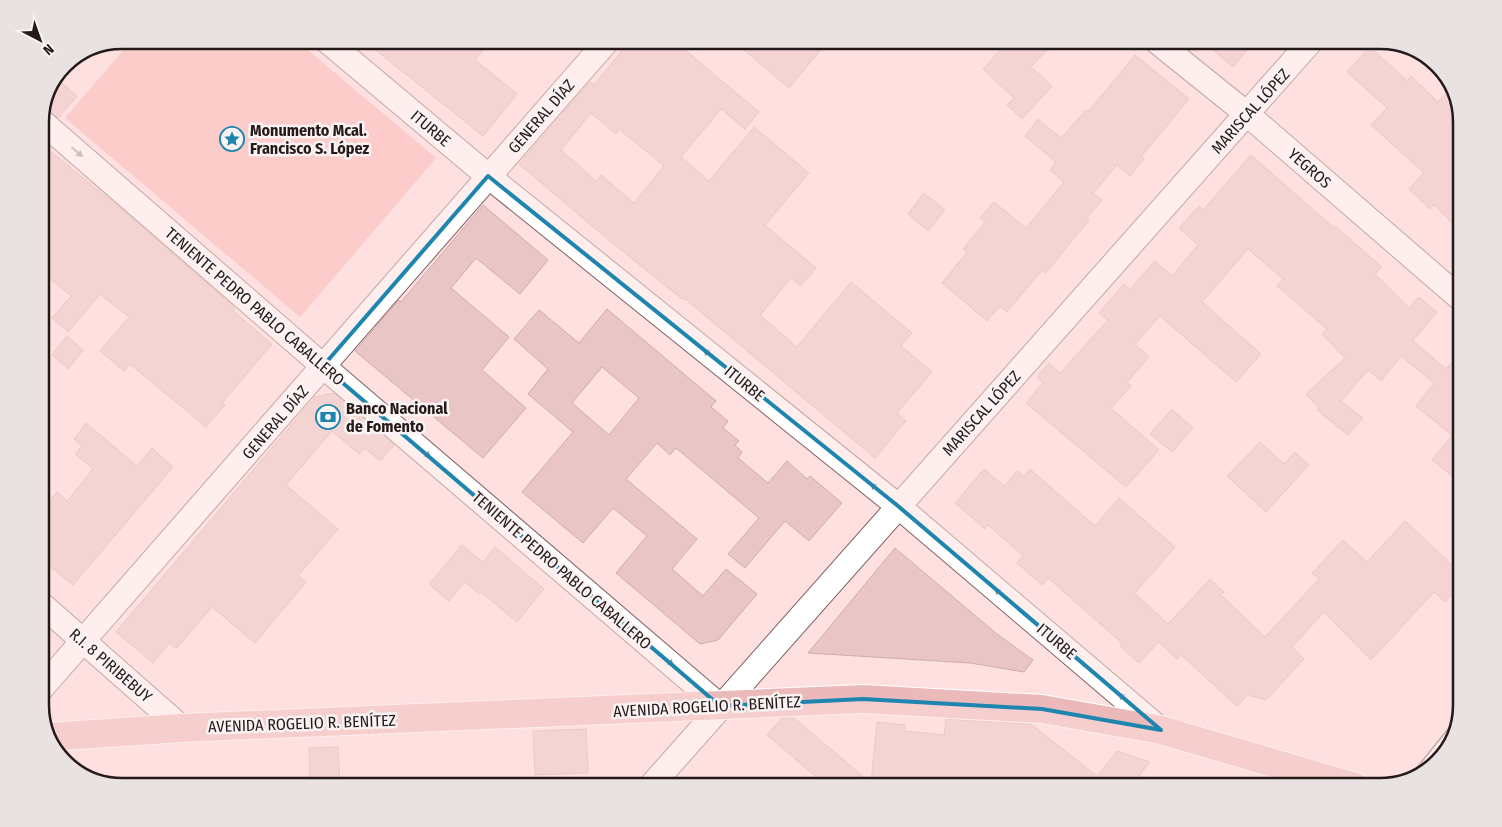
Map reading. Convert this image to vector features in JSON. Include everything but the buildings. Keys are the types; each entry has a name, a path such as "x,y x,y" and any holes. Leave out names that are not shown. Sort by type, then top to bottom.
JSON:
{"main road":[{"name":"AVENIDA ROGELIO R. BENÍTEZ","path":"56,737 182,728 863,699 1042,709 1161,730 1324,778"}],"street":[{"name":"ITURBE","path":"337,49 488,176 898,506 1161,730"},
{"name":"GENERAL DÍAZ","path":"49,680 600,49"},
{"name":"YEGROS","path":"1166,49 1247,114 1453,292"},
{"name":"MARISCAL LÓPEZ","path":"658,778 1304,49"},
{"name":"TENIENTE PEDRO PABLO CABALLERO","path":"49,128 323,366 720,706"},
{"name":"R.I. 8 PIRIBEBUY","path":"49,611 182,728"}],"highlighted area":[{"path":"488,176 898,506 1161,730 1042,709 863,699 720,706 323,366"}],"shaded area":[{"path":"124,49 307,49 436,158 300,317 65,118"}],"place":[{"name":"Monumento Mcal. Francisco S. López","path":"232,139"},
{"name":"Banco Nacional de Fomento","path":"328,417"}]}
